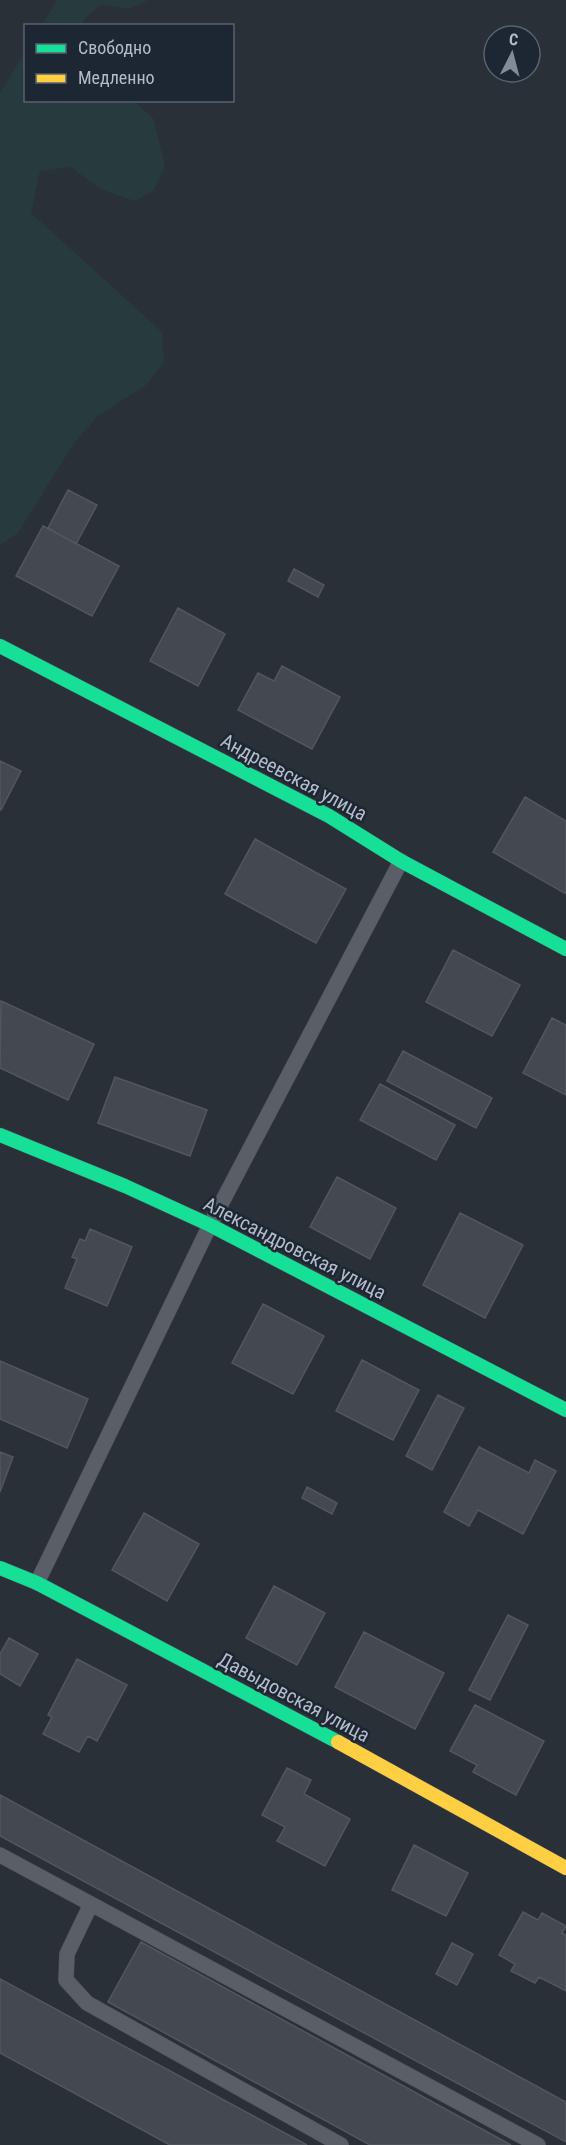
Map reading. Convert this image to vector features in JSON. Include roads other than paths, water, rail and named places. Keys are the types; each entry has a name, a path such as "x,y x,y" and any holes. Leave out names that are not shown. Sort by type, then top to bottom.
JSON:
{"street":[{"name":"Андреевская улица","path":"0,646 329,816 401,861 566,950"},
{"name":"Александровская улица","path":"0,1135 126,1186 210,1225 566,1410"},
{"name":"Давыдовская улица","path":"0,1568 37,1583 290,1715 566,1868"}],"lane":[{"path":"37,1583 210,1225 401,861"},
{"path":"0,1855 538,2145"},
{"path":"91,1904 67,1954 66,1980 87,2003 341,2145"}]}
